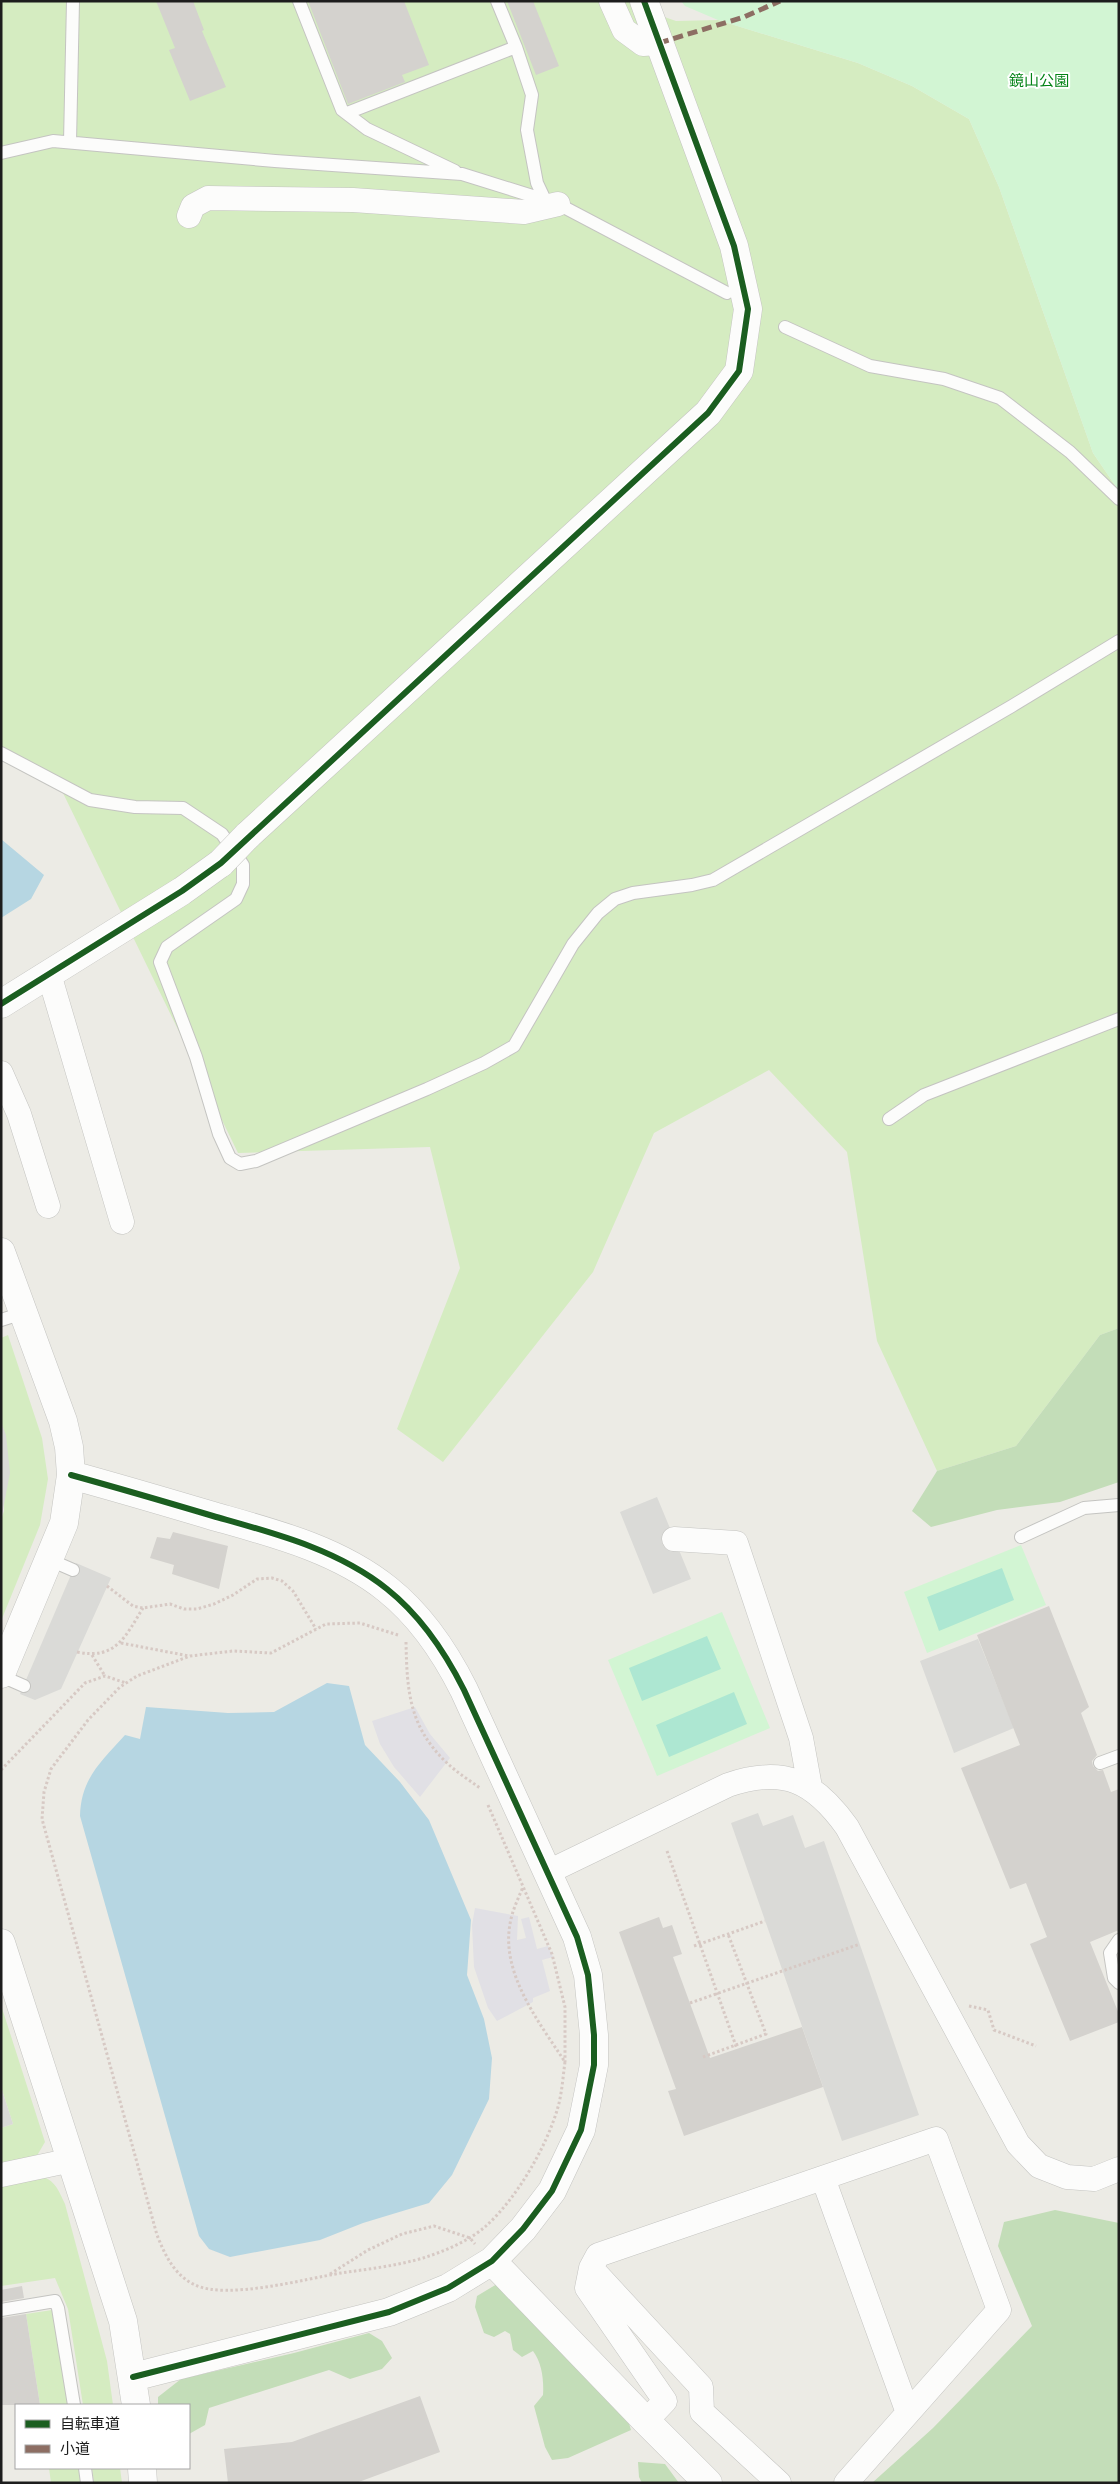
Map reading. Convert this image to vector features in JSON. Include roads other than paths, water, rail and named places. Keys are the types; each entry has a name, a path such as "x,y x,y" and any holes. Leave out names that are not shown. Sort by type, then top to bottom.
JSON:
{"street":[{"path":"611,1 624,30 643,44 659,43"},
{"path":"1,1004 182,891 221,863 247,836 708,413 738,370 748,309 734,246 644,1"},
{"path":"189,216 193,206 208,198 353,200 524,212 551,202"},
{"path":"49,974 122,1222"},
{"path":"1,1073 19,1114 48,1206"},
{"path":"1,1252 12,1316 63,1421 69,1447 71,1475 64,1523 62,1565 9,1678"},
{"path":"71,1475 288,1537 343,1561 386,1588 429,1631 448,1658 577,1937 588,1975 593,2015 594,2065 580,2130 552,2191 523,2229 492,2261 448,2288 389,2312 132,2377"},
{"path":"674,1539 736,1543 801,1738 810,1787"},
{"path":"548,1872 728,1785 745,1779 778,1777 810,1787 830,1804 847,1827 1018,2144 1039,2166 1067,2177 1094,2179 1119,2169"},
{"path":"1,1943 123,2321 136,2404"},
{"path":"646,2421 665,2401 586,2288 590,2268 598,2255 936,2138 999,2310 846,2483"},
{"path":"1,2175 72,2160"},
{"path":"822,2178 908,2413"},
{"path":"492,2261 708,2483"},
{"path":"590,2268 701,2388 702,2412 779,2483"},
{"path":"142,2469 144,2483"}],"lane":[{"path":"70,142 73,1"},
{"path":"299,1 342,110 368,128 462,174 551,202 727,293"},
{"path":"497,1 516,47 532,95 527,130 537,183 551,202"},
{"path":"347,113 516,47"},
{"path":"1,153 53,141 275,161 462,174"},
{"path":"786,327 870,366 944,379 1000,398 1070,452 1119,499"},
{"path":"1,754 90,800 135,807 183,808 222,834 243,865 243,884 236,900 168,947 160,962 196,1057 219,1134 230,1158 240,1164 256,1161 274,1154 435,1086 499,1055 514,1046 573,944 598,913 615,898 633,893 692,886 713,880 1004,711 1119,641"},
{"path":"889,1119 924,1095 1119,1019"},
{"path":"1021,1537 1084,1508 1119,1505"},
{"path":"1100,1763 1119,1756"},
{"path":"1119,1940 1110,1953 1112,1971 1119,1983"},
{"path":"1,2310 55,2301 58,2308 74,2404"},
{"path":"85,2469 87,2483"}],"water":[{"path":"1,839 44,875 31,899 1,918"},
{"path":"327,1683 349,1686 365,1745 400,1782 429,1820 471,1920 467,1975 484,2019 492,2058 489,2099 452,2175 429,2203 363,2223 320,2240 230,2257 209,2249 199,2236 80,1816 81,1803 88,1781 100,1762 125,1735 140,1739 146,1707 228,1713 274,1712"}],"park label":[{"name":"鏡山公園","path":"1039,81"}]}
